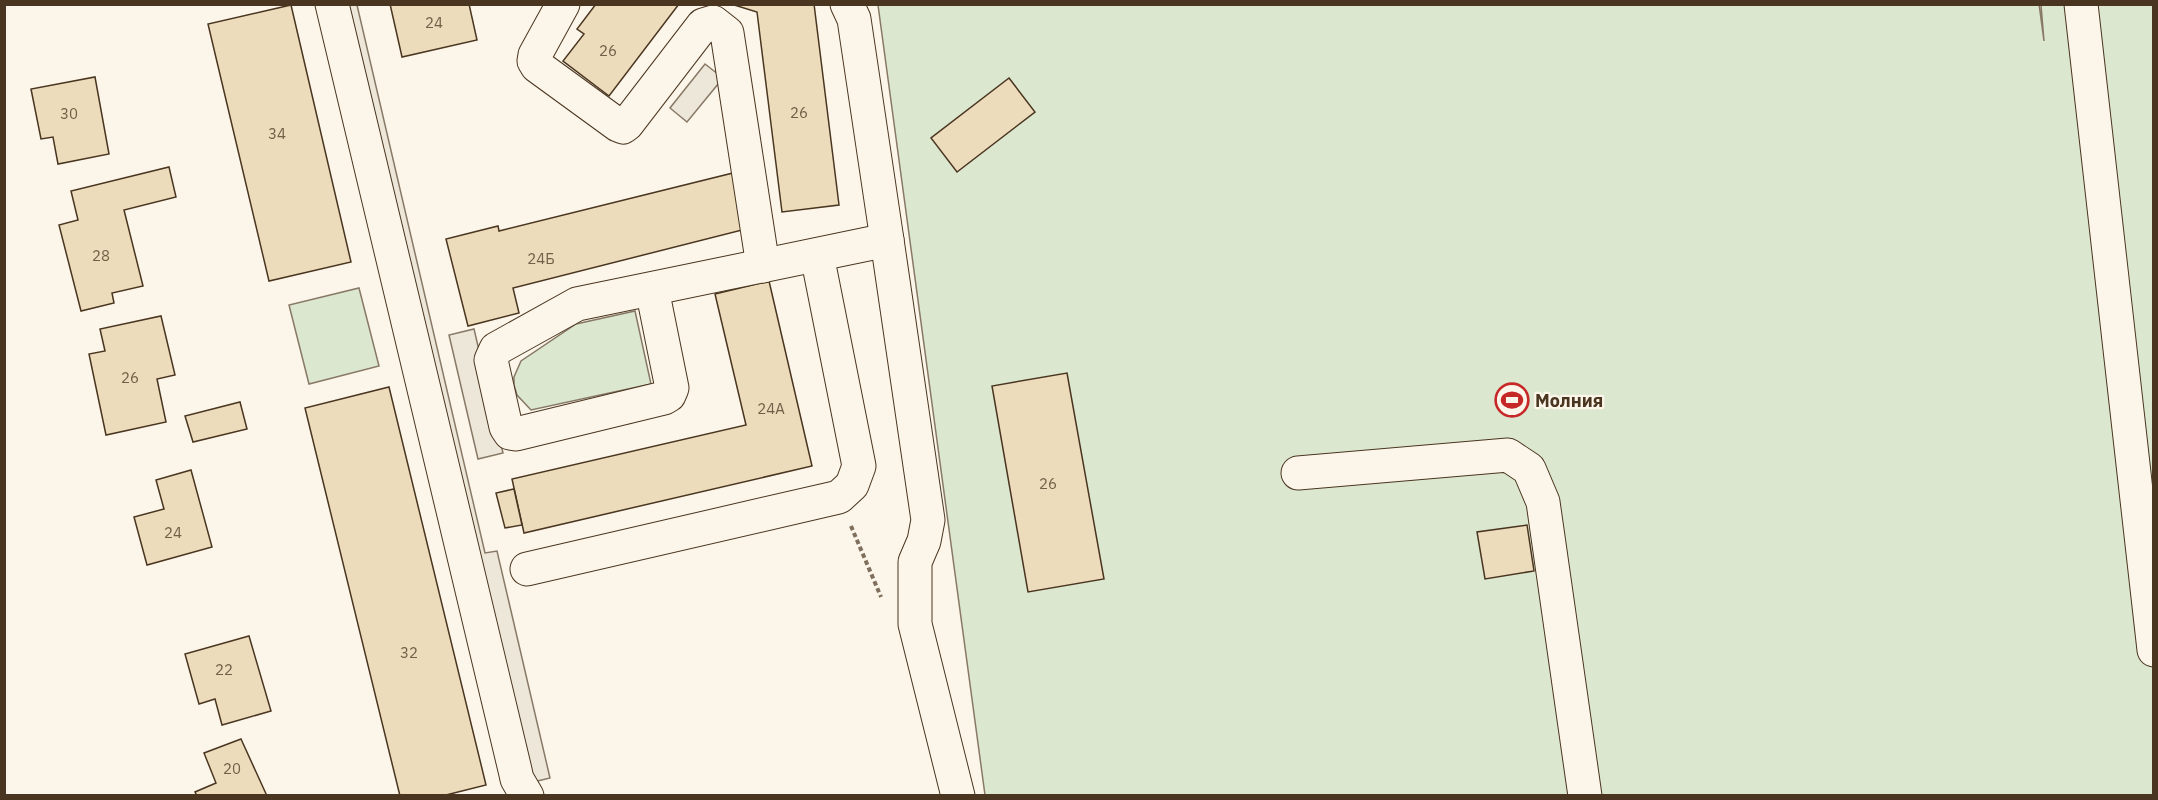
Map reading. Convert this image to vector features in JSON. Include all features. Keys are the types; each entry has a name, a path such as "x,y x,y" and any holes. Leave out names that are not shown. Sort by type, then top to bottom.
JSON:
{"lane":[{"path":"332,4 515,771 527,795"},
{"path":"563,4 535,55 534,61 537,66 622,127 627,124 703,25 713,22 722,15 730,39 763,266"},
{"path":"847,4 854,20 928,520 924,541 915,562 915,624 958,795"},
{"path":"2081,4 2154,650"},
{"path":"652,289 672,388 669,395 550,426 516,434 510,433 506,427 491,360 496,349 577,304 887,240"},
{"path":"527,569 839,497 852,485 859,466 817,255"},
{"path":"1298,473 1508,455 1529,469 1543,502 1585,795"}],"path":[{"path":"839,497 884,604 898,618 915,624"}],"green space":[{"name":"Молния","path":"2039,4 2044,41 2041,5 2153,5 2153,795 985,795 878,5"},
{"path":"359,288 379,366 309,384 289,305"},
{"path":"635,311 651,384 531,410 517,395 514,377 521,361 576,324"}],"shaded area":[{"path":"338,5 357,5 485,553 497,551 550,778 529,783"},
{"path":"705,64 723,78 687,122 670,108"},
{"path":"474,329 503,453 478,459 449,335"}],"building":[{"path":"390,4 469,4 477,40 402,57"},
{"path":"596,4 679,4 609,96 563,61 584,34 577,29"},
{"path":"731,4 814,4 839,205 782,212 757,12"},
{"path":"291,5 351,262 269,281 208,24"},
{"path":"95,77 109,154 58,164 53,137 41,139 31,89"},
{"path":"1009,78 1035,112 957,172 931,138"},
{"path":"169,167 176,197 124,210 143,286 112,293 114,303 81,311 59,225 78,220 71,191"},
{"path":"737,172 750,228 513,288 519,313 468,326 446,239 498,226 499,231"},
{"path":"769,281 812,466 524,533 512,479 746,425 715,294"},
{"path":"161,316 175,375 157,379 166,422 106,435 89,354 105,351 100,329"},
{"path":"1067,373 1104,579 1028,592 992,386"},
{"path":"389,387 486,785 442,796 400,796 305,408"},
{"path":"240,402 247,429 193,442 185,416"},
{"path":"191,470 212,547 147,565 134,517 164,509 156,480"},
{"path":"514,489 522,525 505,528 496,493"},
{"path":"1527,525 1534,571 1485,579 1477,532"},
{"path":"249,636 271,711 222,725 215,699 199,704 185,654"},
{"path":"241,739 267,796 197,796 195,792 216,783 204,753"}],"place":[{"name":"Молния","path":"1512,400"}]}
